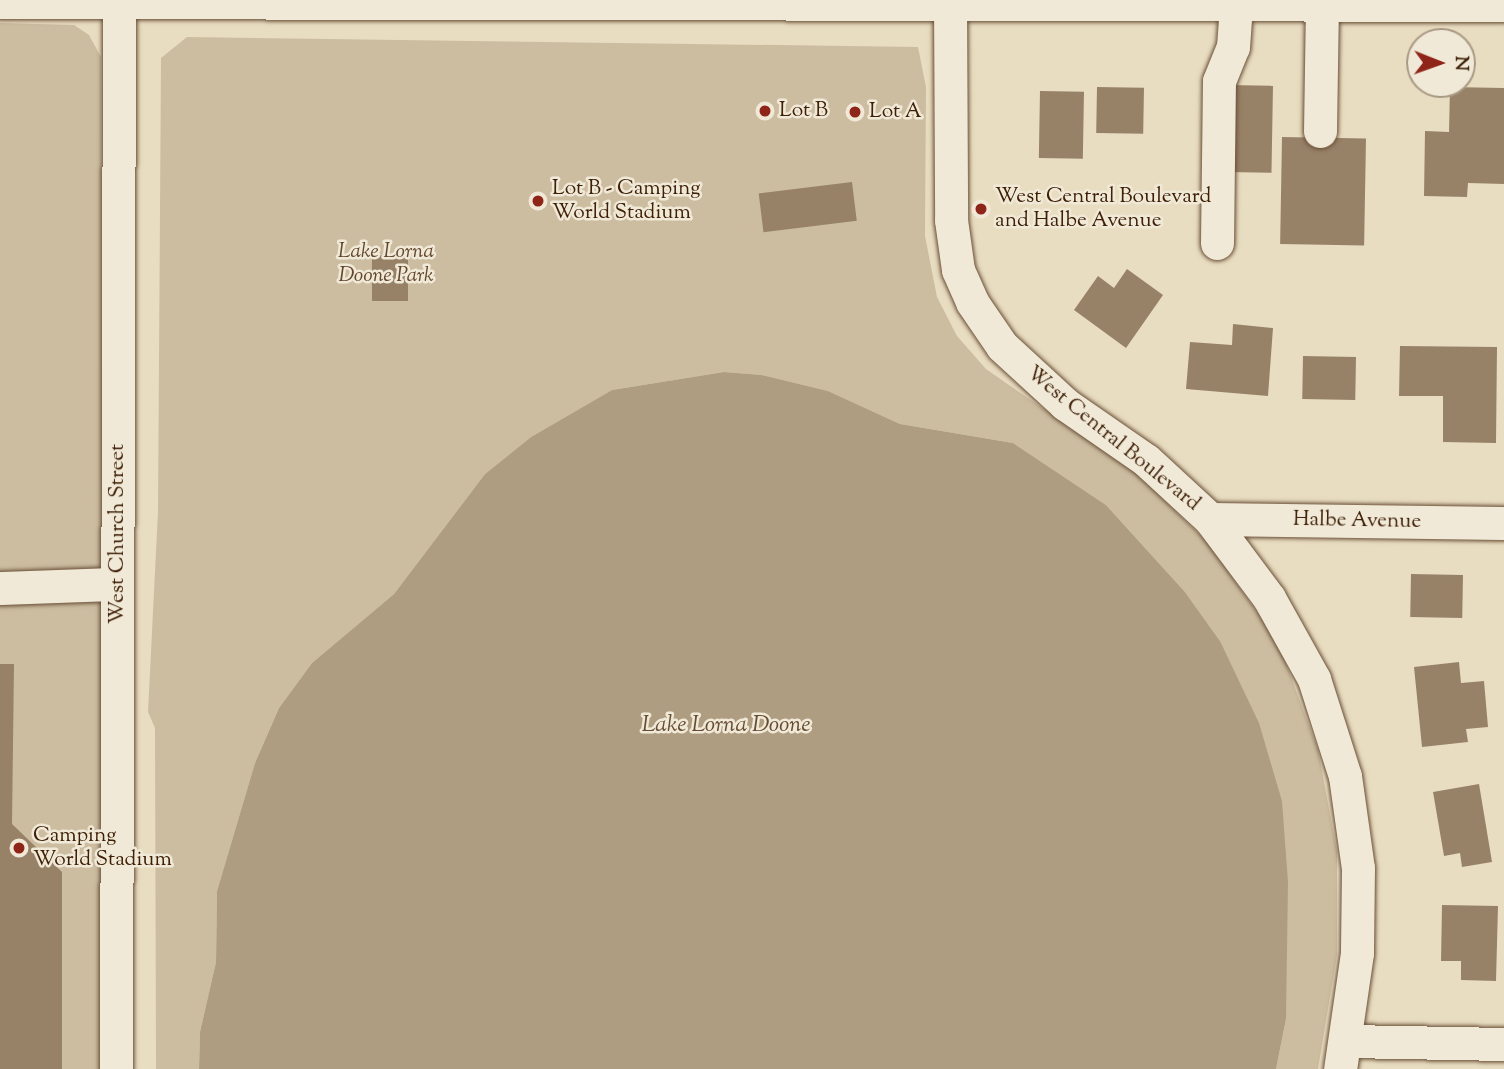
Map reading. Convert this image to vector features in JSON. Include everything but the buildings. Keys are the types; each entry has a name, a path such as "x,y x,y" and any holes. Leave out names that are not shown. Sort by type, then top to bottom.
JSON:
{"street":[{"name":"West Church Street","path":"116,1069 119,0"},
{"path":"0,2 951,1 1504,5"},
{"name":"West Central Boulevard","path":"951,1 951,220 958,270 972,302 1002,346 1065,404 1146,460 1210,519 1269,598 1314,679 1345,776 1358,868 1357,953 1344,1055"},
{"path":"1217,243 1219,81 1233,47 1236,5"},
{"path":"1320,131 1322,5"},
{"name":"Halbe Avenue","path":"1210,519 1504,523"},
{"path":"0,588 117,584"},
{"path":"1344,1055 1504,1044"}],"green space":[{"path":"0,23 74,25 89,35 101,57 104,1069 0,1069"},
{"name":"Lake Lorna Doone Park","path":"187,37 918,47 926,87 925,236 937,297 957,336 986,369 1136,473 1207,542 1278,642 1318,750 1337,851 1337,955 1318,1069 1276,1069 1286,1019 1220,641 1185,592 1106,505 1013,443 900,424 828,391 762,375 724,372 612,390 531,437 485,474 394,594 312,663 279,708 255,763 217,891 216,962 200,1032 199,1069 156,1069 155,728 148,712 158,511 161,58"}],"water":[{"name":"Lake Lorna Doone","path":"724,372 762,375 828,391 900,424 1013,443 1106,505 1185,592 1220,641 1259,723 1282,801 1288,882 1286,1019 1276,1069 199,1069 200,1032 216,962 217,891 255,763 279,708 312,663 394,594 485,474 531,437 612,390"}],"place":[{"name":"Lot B","path":"765,111"},
{"name":"Lot A","path":"855,112"},
{"name":"Lot B - Camping World Stadium","path":"538,201"},
{"name":"West Central Boulevard and Halbe Avenue","path":"981,209"},
{"name":"Camping World Stadium","path":"19,848"}]}
